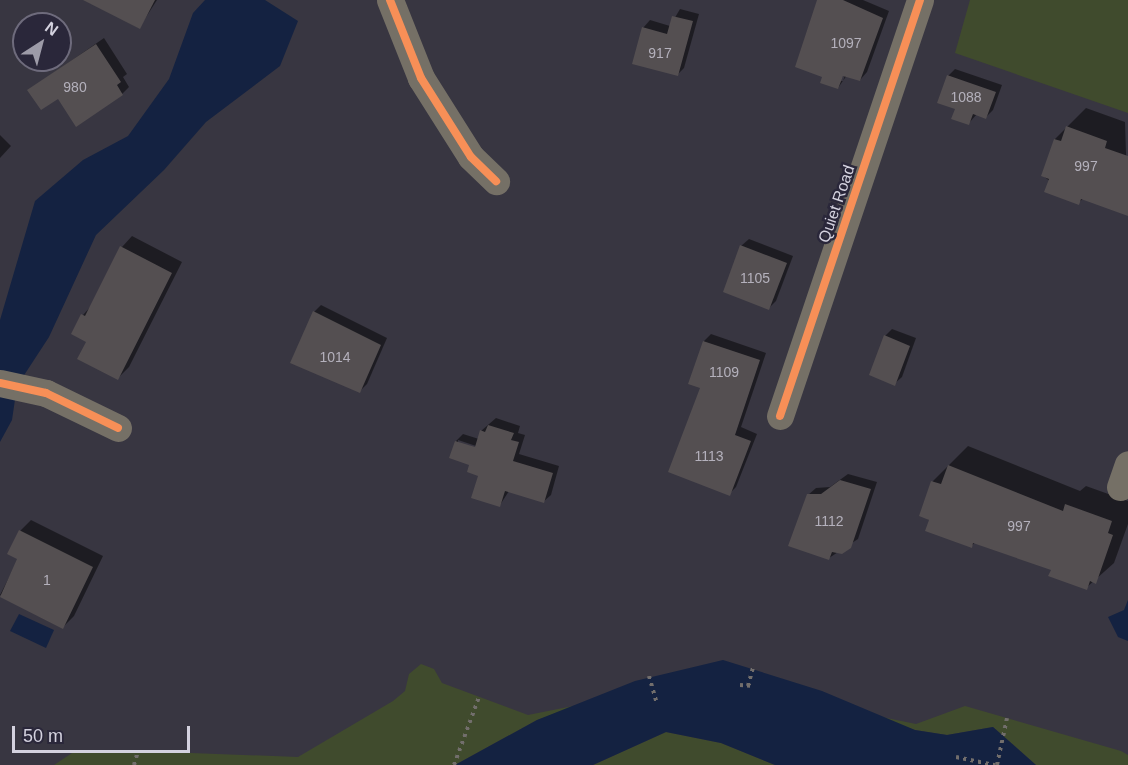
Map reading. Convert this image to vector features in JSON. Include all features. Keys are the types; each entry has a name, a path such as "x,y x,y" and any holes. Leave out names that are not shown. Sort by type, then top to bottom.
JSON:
{"street":[{"path":"390,0 421,78 471,157 496,181"},
{"name":"Quiet Road","path":"780,416 920,0"},
{"path":"0,383 46,393 118,428"}],"path":[{"path":"748,686 753,667"},
{"path":"649,676 657,701"},
{"path":"741,685 754,686"},
{"path":"454,765 479,697"},
{"path":"956,757 996,765 1007,718"},
{"path":"134,765 138,750"}],"green space":[{"path":"970,0 1128,0 1128,113 955,53"},
{"path":"421,664 434,669 442,683 528,715 583,704 537,720 455,765 54,765 72,753 138,751 298,757 393,701 405,691 409,674"},
{"path":"965,706 1121,751 1128,755 1128,765 1036,765 993,727 947,735 915,730 872,715 916,724"},
{"path":"666,732 721,743 775,765 593,765"}],"water":[{"path":"205,0 265,0 298,21 280,66 206,122 164,170 96,235 49,337 17,386 12,420 0,442 0,320 35,201 83,160 128,136 169,79 193,13"},
{"path":"1128,600 1128,641 1118,637 1108,617 1124,610"},
{"path":"19,614 54,630 46,648 10,631"},
{"path":"723,660 822,691 915,730 947,735 993,727 1036,765 775,765 721,743 666,732 593,765 455,765 537,720 635,681"}],"building":[{"path":"83,0 155,0 140,29"},
{"path":"817,0 843,0 883,18 860,81 843,76 838,89 820,83 822,77 795,67"},
{"path":"672,16 693,21 678,76 632,64 642,27 667,34"},
{"path":"96,44 121,82 117,85 123,95 76,127 58,99 41,110 27,90 54,72 72,72 72,60"},
{"path":"947,75 996,92 986,119 973,114 969,125 951,119 955,109 937,103"},
{"path":"1066,126 1107,141 1105,148 1128,156 1128,216 1081,199 1079,205 1044,192 1049,179 1041,176 1054,139 1061,141"},
{"path":"740,245 787,263 769,310 723,292"},
{"path":"120,246 172,273 118,380 77,359 86,342 71,334 81,314 85,316"},
{"path":"313,311 381,345 360,393 290,363"},
{"path":"884,335 910,346 895,386 869,375"},
{"path":"703,341 760,360 735,435 751,441 730,496 668,472 700,388 688,384"},
{"path":"488,425 514,433 511,440 519,442 513,461 553,473 544,503 505,491 500,507 471,498 478,476 467,472 469,465 449,458 455,441 475,447 480,430 485,432"},
{"path":"948,465 1063,511 1065,504 1112,521 1108,533 1113,535 1096,584 1090,581 1087,590 1048,576 1051,570 973,543 972,548 925,531 929,520 919,516 931,481 941,484"},
{"path":"840,480 871,489 851,548 842,554 832,552 829,560 788,546 807,494 821,494"},
{"path":"19,530 93,567 63,629 0,597 17,559 7,554"}],"cycle path":[{"path":"390,0 421,78 471,157 496,181"},
{"path":"780,416 920,0"},
{"path":"0,383 46,393 118,428"}]}
